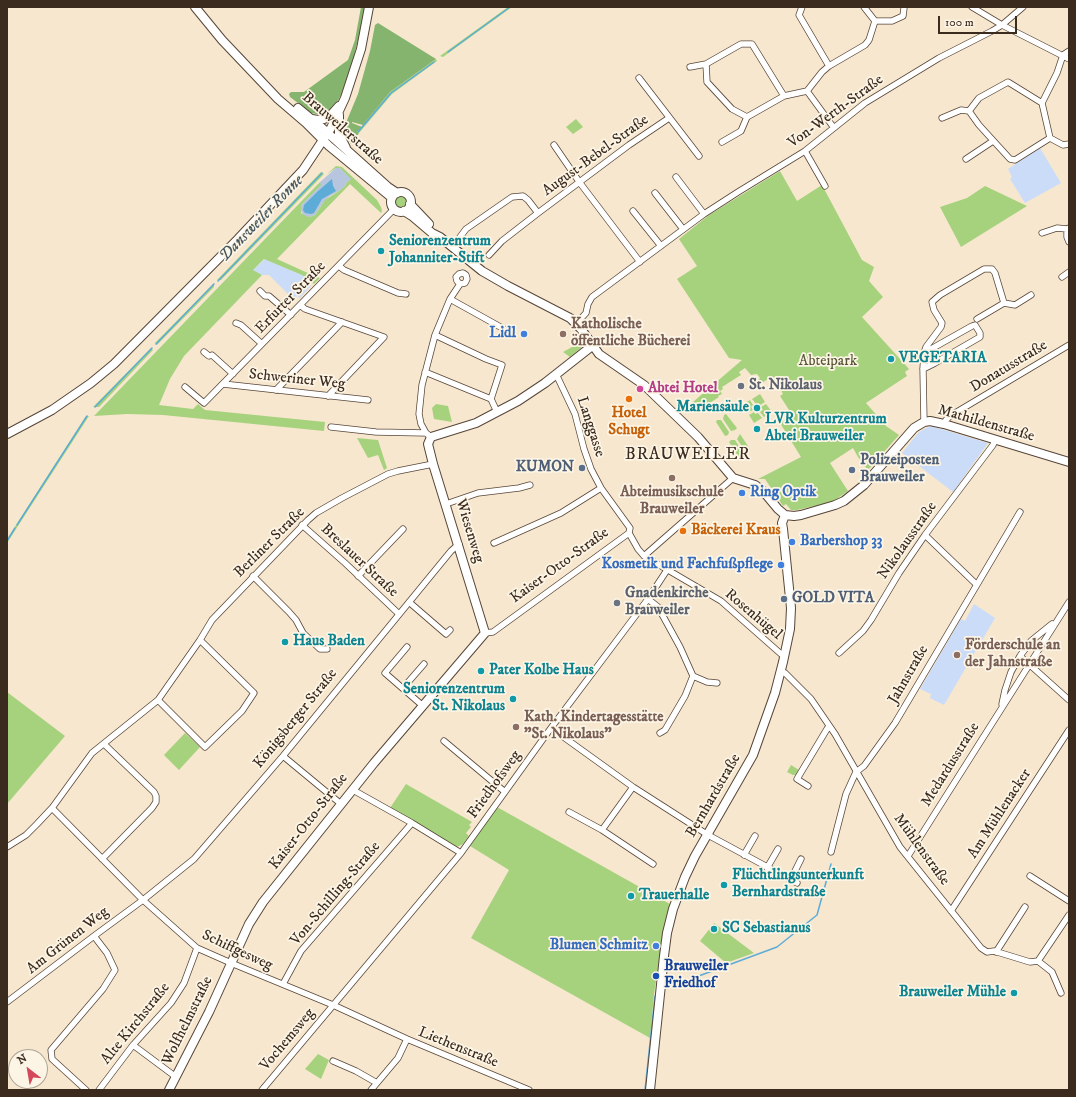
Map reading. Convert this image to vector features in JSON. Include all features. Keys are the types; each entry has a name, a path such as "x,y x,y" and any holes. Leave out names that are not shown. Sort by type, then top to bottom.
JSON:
{"street":[{"name":"Brauweilerstraße","path":"195,7 222,40 278,99 306,123 347,151 394,196"},
{"path":"7,434 45,414 74,396 114,364 145,334 303,170 326,137 340,111 361,49 369,7"},
{"path":"802,7 799,15 829,66"},
{"path":"864,7 875,21"},
{"path":"972,7 1002,25 1064,55 1069,59"},
{"name":"Von-Werth-Straße","path":"576,324 586,313 588,304 592,298 704,214 805,151 872,98 939,58 1002,25 1023,7"},
{"path":"875,21 892,21 903,16 904,8"},
{"path":"722,142 741,131 747,118 784,96 807,91 822,72 829,66 866,45 875,21"},
{"path":"690,67 706,64 741,44 752,44 784,96"},
{"path":"1069,51 1064,55 1042,103 1050,138 1063,145 1069,144"},
{"path":"706,64 707,82 732,110 747,118"},
{"name":"August-Bebel-Straße","path":"639,78 699,156"},
{"path":"969,111 979,98 1008,82 1042,103"},
{"name":"Brauweilerstraße","path":"267,88 282,96 311,119 326,137 394,196"},
{"path":"807,91 834,128"},
{"path":"311,119 322,120 330,116 345,98"},
{"path":"942,118 961,110 969,111 993,141 1010,159 1015,160 1050,138"},
{"path":"340,111 340,134 347,151"},
{"name":"August-Bebel-Straße","path":"489,255 502,241 538,213 629,145 669,118"},
{"path":"966,158 993,141"},
{"path":"554,145 580,183 640,262"},
{"path":"805,151 825,186"},
{"path":"676,177 704,214"},
{"path":"655,193 683,230"},
{"path":"410,204 404,211 399,212 391,205 394,196 406,194 409,198 410,204 440,237"},
{"name":"August-Bebel-Straße","path":"460,237 466,229 512,197 523,196 538,213"},
{"name":"Erfurter Straße","path":"185,387 204,403 394,209"},
{"path":"404,211 432,233 440,237 482,271 566,316 576,324 592,346 604,357 637,378 698,437 733,478 755,486 763,491 778,509 786,515"},
{"path":"633,211 661,246"},
{"path":"1042,233 1057,228 1068,228 1067,237 1069,242"},
{"path":"339,266 344,270 398,293 406,294"},
{"path":"924,422 923,368 926,347 941,327 942,323 934,310 932,302 940,295 984,269 992,269 995,273 1004,303"},
{"path":"1062,277 1069,272"},
{"path":"429,435 422,424 419,414 422,385 435,335 450,299 460,284"},
{"path":"260,291 265,296 269,296 291,315"},
{"path":"977,319 1004,303 1015,305 1031,295"},
{"path":"450,299 504,329"},
{"path":"300,305 305,309 384,337 328,396"},
{"path":"276,390 342,322"},
{"path":"236,323 241,325 262,344"},
{"path":"923,368 980,337 980,333 975,325 972,326 926,353"},
{"path":"435,335 502,365 491,399"},
{"name":"Donatusstraße","path":"944,424 950,416 1069,345"},
{"path":"331,427 376,432 429,435 476,422 518,401 592,346"},
{"path":"204,352 208,356 212,355 233,374"},
{"path":"926,353 930,365"},
{"path":"426,372 491,399 497,412"},
{"name":"Langgasse","path":"556,374 575,414 591,469 601,488 630,528 629,533"},
{"name":"Schweriner Weg","path":"223,384 368,400"},
{"name":"Mathildenstraße","path":"786,515 794,516 835,505 844,501 864,485 914,428 924,422 930,421 944,424 1069,462"},
{"name":"Wiesenweg","path":"429,435 428,444 433,464 459,544 485,633"},
{"name":"Nikolausstraße","path":"839,653 871,620 899,573 925,535 993,445 995,440"},
{"name":"Berliner Straße","path":"7,847 26,835 52,808 92,753 158,700 200,640 212,620 316,512 368,484 398,471 433,464"},
{"path":"644,556 733,478"},
{"path":"446,504 478,493 519,488 530,485"},
{"path":"494,542 561,513 601,488"},
{"name":"Jahnstraße","path":"831,852 846,794 856,772 864,766 894,723 1020,512"},
{"name":"Bernhardstraße","path":"650,1090 661,980 670,920 677,897 695,856 753,755 775,693 780,672 790,629 791,608 782,523 786,515"},
{"name":"Breslauer Straße","path":"302,526 398,614"},
{"path":"358,576 403,529"},
{"name":"Kaiser-Otto-Straße","path":"231,963 249,924 263,902 388,746 485,633 493,632 629,533 638,549 644,556"},
{"path":"925,535 976,584"},
{"name":"Königsberger Straße","path":"143,900 194,859 283,756 398,614 451,551 459,544"},
{"name":"Rosenhügel","path":"644,556 721,601 784,655"},
{"name":"Friedhofsweg","path":"333,1005 461,853 667,570"},
{"path":"253,576 293,616 303,633 320,649 327,649"},
{"path":"648,598 658,607 680,647 693,676 708,682 717,683"},
{"path":"409,602 446,634 450,630"},
{"name":"Medardusstraße","path":"908,856 1069,602"},
{"name":"Medardusstraße","path":"1002,706 1011,672 1020,656 1031,641 1058,619"},
{"path":"158,700 205,747 231,722 246,704 254,692 200,640"},
{"path":"407,647 385,673 423,706"},
{"path":"1020,656 1069,700"},
{"path":"403,688 424,664"},
{"name":"Mühlenstraße","path":"780,672 785,673 805,692 829,726 900,846 981,948 987,952 996,952 1030,962 1038,962 1052,972 1062,993"},
{"path":"660,733 665,730 685,696 693,676"},
{"path":"808,786 797,780 829,726"},
{"path":"551,728 633,787 708,835 797,883"},
{"name":"Am Mühlenacker","path":"951,911 1069,730"},
{"path":"444,741 505,792"},
{"path":"102,859 152,808 156,802 154,792 104,744"},
{"path":"283,756 341,804"},
{"path":"602,830 633,787"},
{"path":"353,790 412,823 461,853"},
{"name":"Schiffgesweg","path":"52,808 143,900 197,948 333,1005 407,1039"},
{"path":"569,812 602,830 653,864"},
{"name":"Von-Schilling-Straße","path":"283,984 301,951 412,823"},
{"path":"744,855 755,836"},
{"path":"767,868 778,849"},
{"path":"791,879 801,859"},
{"path":"1030,876 1069,901"},
{"name":"Am Grünen Weg","path":"7,1002 143,900"},
{"path":"996,952 1025,907"},
{"path":"1038,962 1069,915"},
{"path":"86,1090 52,1059 51,1050 103,989 115,970 107,953 94,936"},
{"name":"Alte Kirchstraße","path":"98,1090 133,1045 171,1003 184,983 197,948"},
{"name":"Wolfhelmstraße","path":"169,1090 210,1012 231,963"},
{"name":"Vochemsweg","path":"262,1090 333,1005"},
{"name":"Liethenstraße","path":"371,1090 398,1058 407,1039 528,1090"},
{"path":"133,1045 176,1078"},
{"path":"333,1061 356,1071 377,1083"}],"shaded area":[{"path":"1040,148 1061,183 1025,203 1010,179 1012,177 1008,169"},
{"path":"336,168 340,168 352,179 339,191 330,196 315,215 310,217 304,216 301,211 301,205 320,185 320,182"},
{"path":"265,259 302,275 310,282 309,284 311,286 300,298 297,296 293,299 269,275 262,275 253,270"},
{"path":"931,426 988,443 953,492 902,453 918,433"},
{"name":"Förderschule an der Jahnstraße","path":"974,604 995,618 944,705 930,698 931,694 920,689 961,619 965,621"}],"green space":[{"path":"361,7 366,7 350,73 341,95 331,113 322,115 311,113 290,97 289,94 291,92 304,92 348,60 355,40"},
{"path":"508,7 512,7 443,57 440,56"},
{"path":"378,23 436,59 390,92 363,125 352,122 362,127 357,132 359,133 351,144 345,133 345,125 358,94 370,51 375,25"},
{"path":"436,59 437,61 392,94 359,133 357,132 390,92"},
{"path":"576,119 583,127 573,134 566,127"},
{"path":"336,166 342,167 377,200 381,207 381,213 350,184 277,259 310,274 313,278 314,276 320,278 314,284 302,275 264,259 253,270 262,275 184,356 170,379 159,405 193,409 198,404 205,410 325,422 324,431 163,415 127,414 94,416 320,182 321,185 301,205 301,213 306,216 310,217 315,215 325,200 345,186 351,179 340,168 336,168 327,174"},
{"name":"Abteipark","path":"780,171 797,201 822,185 862,260 874,267 869,281 883,297 862,317 909,369 905,372 907,376 866,403 886,426 899,435 868,470 853,448 830,463 848,491 832,502 797,510 791,510 786,504 783,506 765,479 758,479 801,457 780,423 793,416 780,396 783,394 778,385 774,388 768,379 757,386 755,383 760,378 757,374 751,375 745,368 739,372 741,375 722,387 723,389 720,391 722,394 718,396 719,397 694,413 692,409 689,411 686,408 742,360 729,358 677,279 697,266 679,239 709,215"},
{"path":"321,172 324,174 221,280 217,280"},
{"path":"985,186 1027,206 961,247 940,207 967,198"},
{"path":"401,196 405,198 407,202 405,206 401,208 397,206 395,202 397,198"},
{"path":"214,283 214,287 157,345 155,343"},
{"path":"578,334 583,340 583,346 570,357 563,352 581,342"},
{"path":"151,348 153,350 99,407 93,407"},
{"path":"760,394 765,402 760,405 758,403 756,404 752,399"},
{"path":"750,400 753,405 751,407 753,410 747,413 742,405"},
{"path":"436,404 448,406 452,422 434,419 432,408"},
{"path":"766,404 772,412 764,417 760,412 763,410 761,407"},
{"path":"754,412 755,414 758,413 762,418 754,423 749,415"},
{"path":"726,414 737,428 735,430 731,431 723,419 724,415"},
{"path":"86,416 89,416 7,543 7,539"},
{"path":"717,420 721,420 729,432 728,435 725,436 716,422"},
{"path":"740,434 750,449 749,450 745,451 737,439"},
{"path":"357,438 378,440 387,468 384,470 378,455 368,458"},
{"path":"731,440 735,440 743,452 741,455 738,456 729,442"},
{"path":"7,692 65,736 7,804"},
{"path":"185,733 200,747 179,770 164,755"},
{"path":"791,765 799,770 796,775 787,772"},
{"path":"406,784 472,822 469,825 471,827 466,833 469,836 463,844 457,847 390,808"},
{"path":"497,807 670,904 666,918 654,994 650,1038 471,938 509,870 470,846"},
{"path":"714,923 754,953 726,963 700,941"},
{"path":"318,1054 329,1060 321,1079 305,1069"}],"water":[{"path":"332,179 333,186 336,191 322,199 314,213 305,213 303,210 304,205"}],"waterway":[{"name":"Dansweiler Ronne","path":"448,52 510,7"},
{"name":"Dansweiler Ronne","path":"358,132 391,93 434,62"},
{"name":"Dansweiler Ronne","path":"218,281 322,173"},
{"name":"Dansweiler Ronne","path":"156,344 214,284"},
{"name":"Dansweiler Ronne","path":"95,407 152,348"},
{"name":"Dansweiler Ronne","path":"17,525 87,416"},
{"name":"Dansweiler Ronne","path":"7,541 15,528"},
{"path":"669,987 777,947 817,915 831,864"},
{"path":"645,1090 655,996"}],"place":[{"name":"Seniorenzentrum Johanniter-Stift","path":"381,251"},
{"name":"Lidl","path":"524,334"},
{"name":"Katholische öffentliche Bücherei","path":"563,334"},
{"name":"VEGETARIA","path":"891,359"},
{"name":"St. Nikolaus","path":"741,386"},
{"name":"Abtei Hotel","path":"640,389"},
{"name":"Hotel Schugt","path":"629,399"},
{"name":"Mariensäule","path":"757,408"},
{"name":"LVR Kulturzentrum Abtei Brauweiler","path":"757,429"},
{"name":"KUMON","path":"582,468"},
{"name":"Polizeiposten Brauweiler","path":"852,470"},
{"name":"Abteimusikschule Brauweiler","path":"672,478"},
{"name":"Ring Optik","path":"742,493"},
{"name":"Bäckerei Kraus","path":"683,531"},
{"name":"Barbershop 33","path":"792,542"},
{"name":"Kosmetik und Fachfußpflege","path":"781,565"},
{"name":"GOLD VITA","path":"784,599"},
{"name":"Gnadenkirche Brauweiler","path":"617,603"},
{"name":"Haus Baden","path":"285,642"},
{"name":"Förderschule an der Jahnstraße","path":"957,655"},
{"name":"Pater Kolbe Haus","path":"481,671"},
{"name":"Seniorenzentrum St. Nikolaus","path":"513,699"},
{"name":"Kath. Kindertagesstätte \"St. Nikolaus\"","path":"516,727"},
{"name":"Flüchtlingsunterkunft Bernhardstraße","path":"724,885"},
{"name":"Trauerhalle","path":"631,896"},
{"name":"SC Sebastianus","path":"714,929"},
{"name":"Blumen Schmitz","path":"656,946"},
{"name":"Brauweiler Friedhof","path":"656,976"},
{"name":"Brauweiler Mühle","path":"1014,993"}],"district":[{"name":"BRAUWEILER","path":"688,455"}]}
